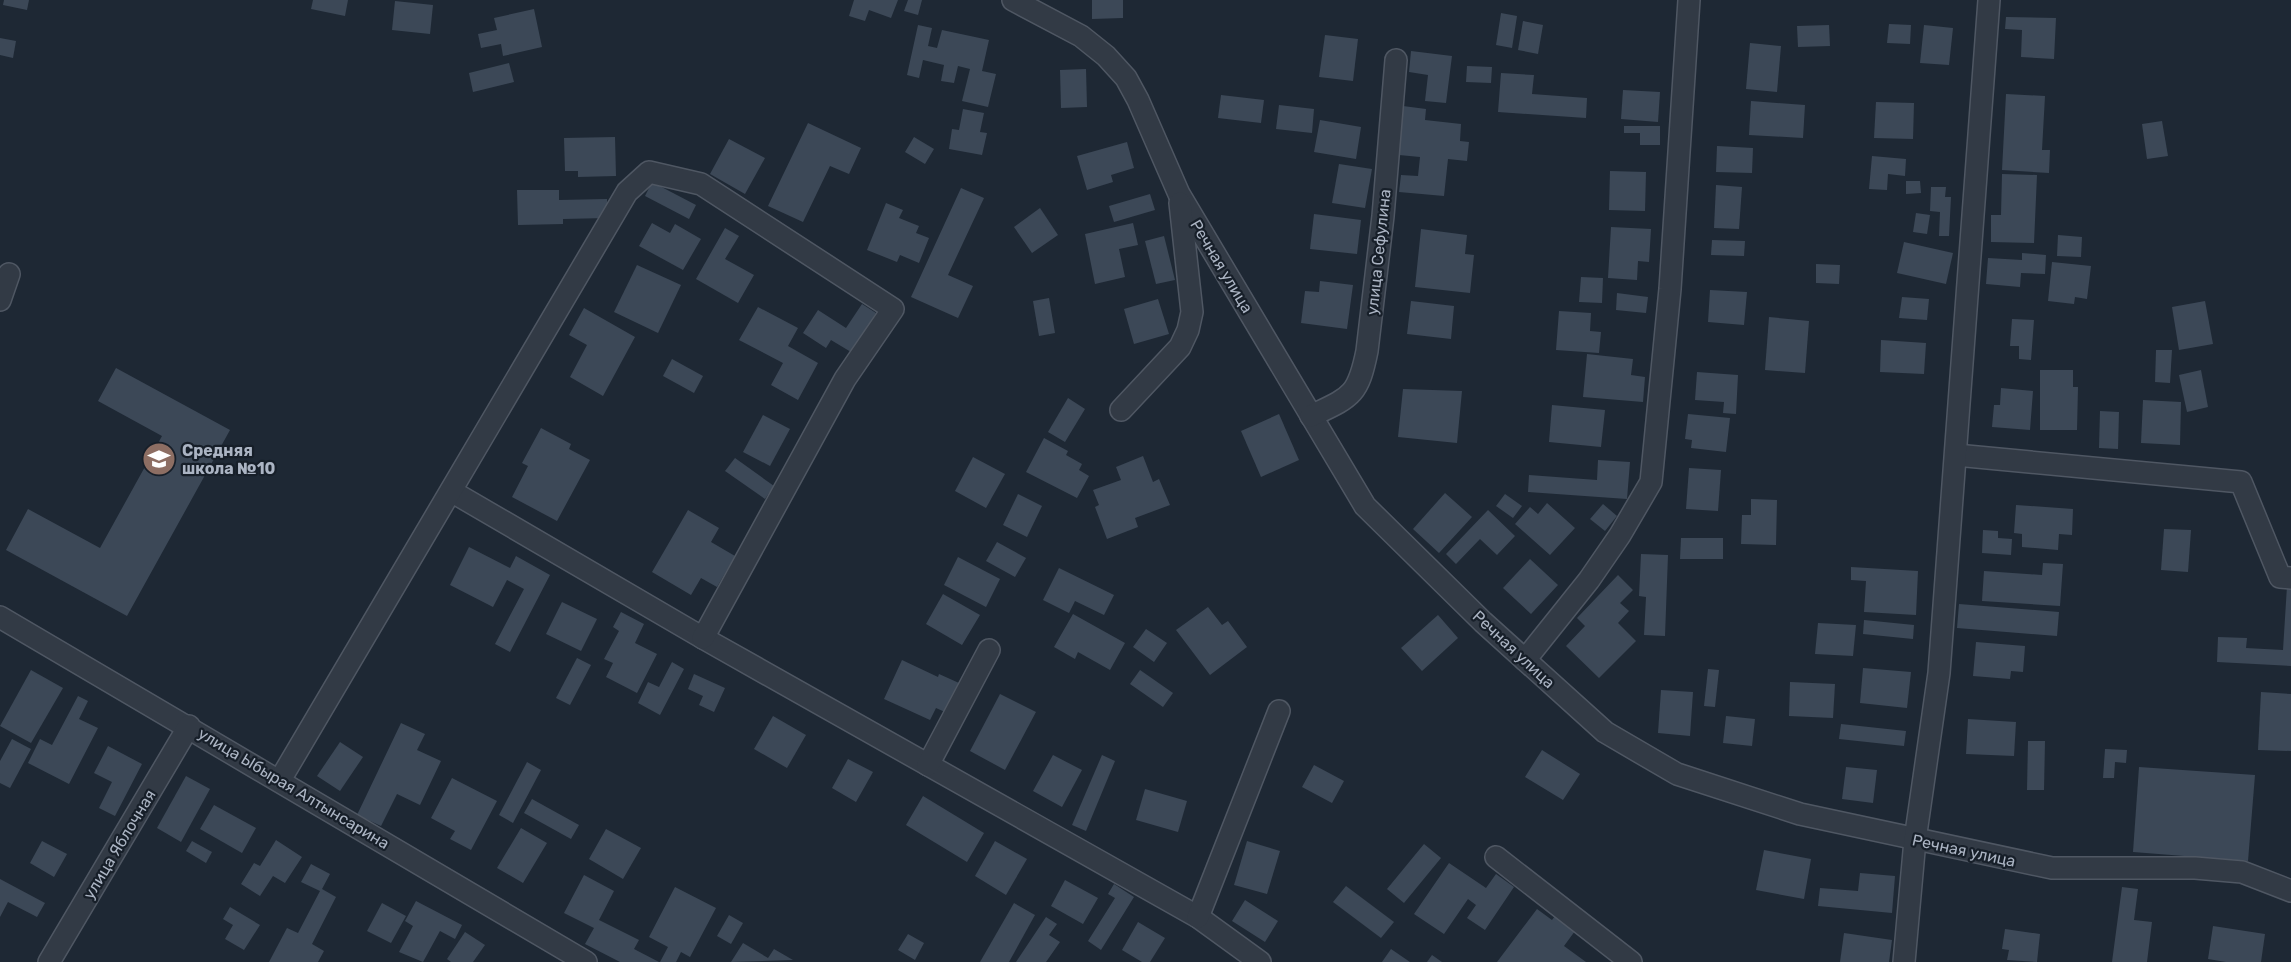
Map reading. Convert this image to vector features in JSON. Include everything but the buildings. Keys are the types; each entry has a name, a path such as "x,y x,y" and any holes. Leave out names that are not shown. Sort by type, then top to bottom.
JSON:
{"street":[{"name":"Речная улица","path":"1013,0 1081,36 1106,56 1125,78 1138,100 1179,194 1365,506 1483,622 1605,732 1677,774 1800,814 2052,868 2195,868 2241,872 2291,891"},
{"path":"1525,660 1589,580 1620,535 1651,482 1670,289 1689,0"},
{"path":"1904,962 1915,840 1939,673 1989,0"},
{"name":"улица Сефулина","path":"1311,416 1352,395 1363,372 1383,216 1396,60"},
{"path":"280,780 627,192 649,172 701,184 892,309 845,379 703,638"},
{"path":"1121,411 1180,347 1188,330 1192,312 1179,194"},
{"path":"0,300 9,274"},
{"path":"1956,455 2241,482 2280,577 2291,578"},
{"path":"451,491 703,638 1198,916 1260,962"},
{"name":"улица Ыбырая Алтынсарина","path":"0,617 189,726 586,962"},
{"path":"928,765 989,650"},
{"path":"1198,916 1279,711"},
{"name":"улица Яблочная","path":"49,962 189,726"},
{"path":"1496,857 1631,962"}],"place":[{"name":"Средняя школа №10","path":"159,459"}]}
